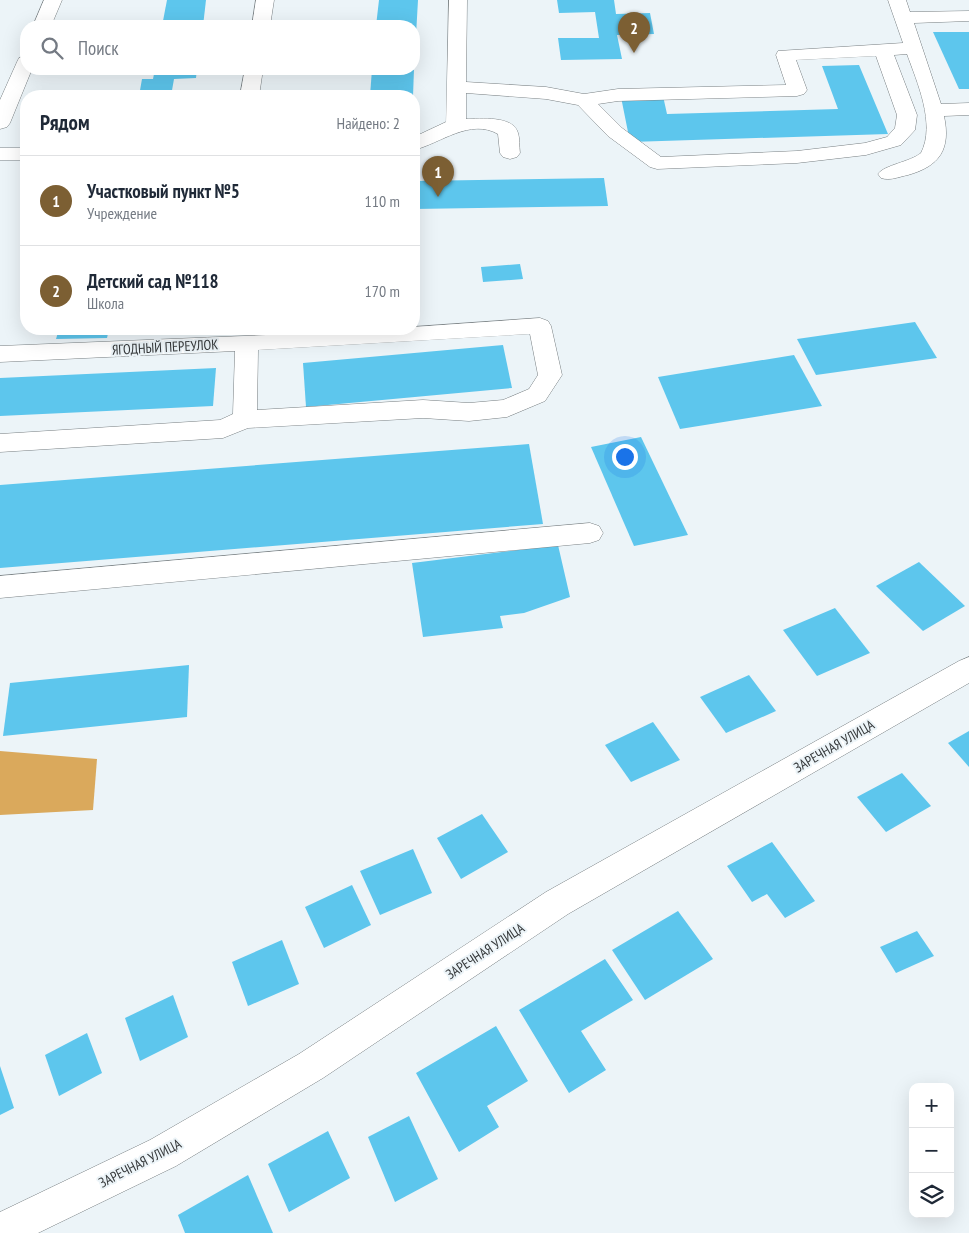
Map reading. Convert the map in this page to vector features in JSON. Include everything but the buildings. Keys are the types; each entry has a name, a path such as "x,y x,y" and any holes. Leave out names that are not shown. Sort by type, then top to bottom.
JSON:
{"street":[{"path":"45,20 53,0"},
{"path":"262,20 265,0"},
{"path":"456,125 458,0"},
{"path":"888,174 916,165 932,155 937,139 934,110 897,0"},
{"path":"902,18 969,16"},
{"path":"456,87 546,93 584,100 618,95 797,90 786,55 914,48"},
{"path":"584,100 615,132 658,163 798,157 866,149 894,141 905,130 907,115 883,50"},
{"path":"0,123 20,75"},
{"path":"251,90 253,75"},
{"path":"934,110 969,109"},
{"path":"420,141 456,125 495,124 508,131 510,153"},
{"path":"0,154 20,154"},
{"name":"ЯГОДНЫЙ ПЕРЕУЛОК","path":"245,419 423,409 469,412 508,408 537,396 550,376 540,326 420,334"},
{"name":"ЯГОДНЫЙ ПЕРЕУЛОК","path":"0,354 154,338 247,343 405,335"},
{"path":"0,442 222,428 245,419 247,343"},
{"path":"0,587 590,533"},
{"name":"ЗАРЕЧНАЯ УЛИЦА","path":"0,1232 171,1148 311,1066 557,903 969,669"}],"shaded area":[{"path":"0,751 97,759 93,810 0,815"}],"place":[{"name":"Детский сад №118","path":"634,53"},
{"name":"Участковый пункт №5","path":"438,197"}]}
